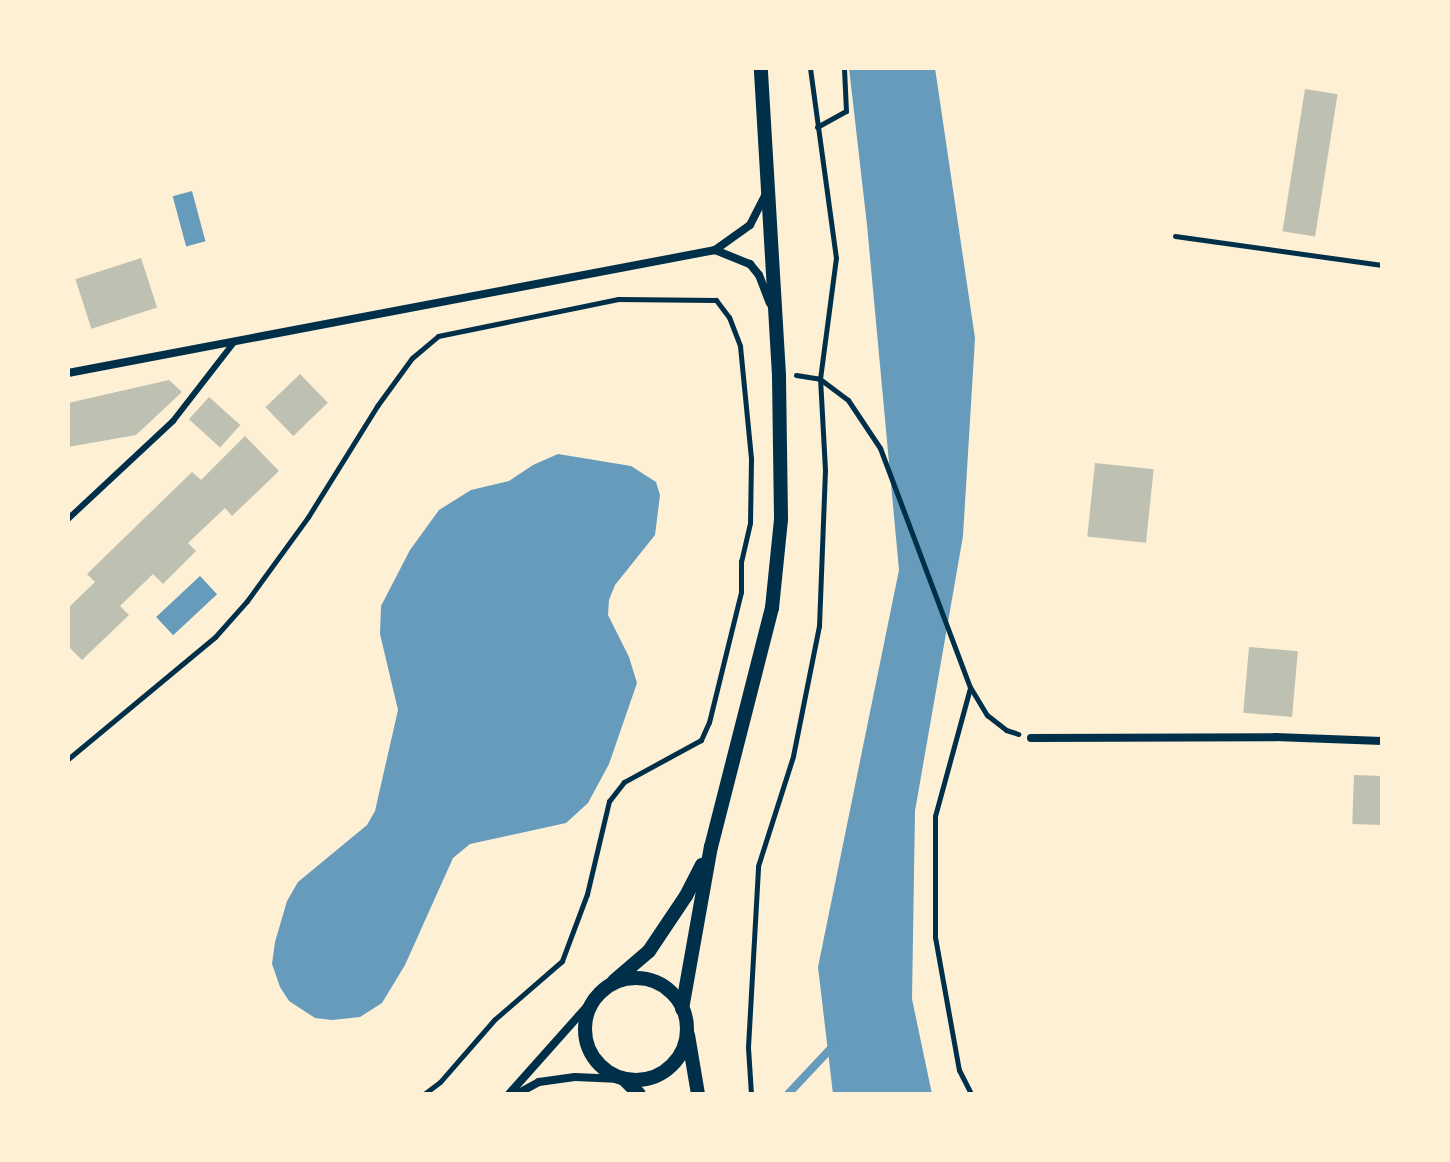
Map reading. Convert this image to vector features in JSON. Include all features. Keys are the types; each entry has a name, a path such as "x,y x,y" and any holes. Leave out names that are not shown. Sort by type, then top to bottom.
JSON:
{"street":[{"path":"682,1009 711,847 772,608 781,519 779,375 761,68"},
{"path":"68,373 715,250 750,225 761,208 768,185"},
{"path":"715,250 750,264 759,275 775,318"},
{"path":"1031,738 1275,737 1382,741"},
{"path":"509,1094 598,994 649,951 686,896 711,847"},
{"path":"611,984 644,979 660,984 682,1009 698,1094"},
{"path":"598,994 587,1017 586,1041 593,1057 639,1094"},
{"path":"517,1094 539,1082 575,1077 652,1078 667,1070 682,1050 687,1025"}],"lane":[{"path":"68,519 173,421 235,341"}],"path":[{"path":"751,1094 748,1047 758,866 793,756 819,626 825,470 820,379 836,258 810,68"},
{"path":"817,127 846,111 844,68"},
{"path":"1175,236 1382,265"},
{"path":"68,759 215,637 247,601 308,517 377,406 412,358 438,336 618,299 716,300 729,317 740,346 751,459 750,523 741,561 741,592 709,722 701,740 624,782 609,801 587,894 562,961 494,1020 440,1082 424,1094"},
{"path":"779,375 820,379 848,400 880,448 970,687 987,715 1006,730 1031,738"},
{"path":"970,687 935,816 935,937 959,1070 971,1094"}],"water":[{"path":"849,68 935,68 975,338 963,536 915,811 912,999 932,1094 833,1094 818,967 899,570"},
{"path":"192,191 205,241 186,246 173,196"},
{"path":"558,454 631,466 656,482 660,495 655,535 615,585 609,600 608,615 629,657 637,683 609,764 588,803 566,823 470,844 453,858 405,965 382,1003 360,1017 315,1018 289,1001 280,987 272,964 275,942 287,901 298,882 367,825 375,811 398,710 380,634 381,606 410,550 439,510 471,490 509,481 533,465"},
{"path":"200,576 217,594 173,635 156,617"}],"building":[{"path":"1305,89 1338,94 1315,236 1282,231"},
{"path":"141,258 157,307 91,329 75,279"},
{"path":"300,374 328,403 293,436 265,407"},
{"path":"169,380 182,392 136,435 68,447 68,403"},
{"path":"209,397 240,425 220,447 189,419"},
{"path":"245,436 279,471 232,516 225,508 188,543 196,551 163,584 153,574 120,606 129,615 82,660 68,646 68,608 95,582 87,574 192,472 201,480"},
{"path":"1095,463 1154,469 1146,543 1087,537"},
{"path":"1249,647 1298,651 1292,717 1243,713"},
{"path":"1354,775 1382,776 1380,825 1352,824"}],"waterway":[{"path":"788,1094 834,1045"}]}
